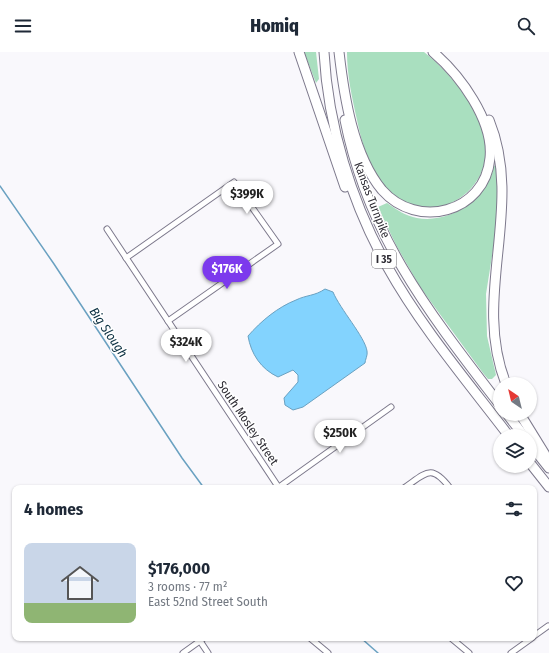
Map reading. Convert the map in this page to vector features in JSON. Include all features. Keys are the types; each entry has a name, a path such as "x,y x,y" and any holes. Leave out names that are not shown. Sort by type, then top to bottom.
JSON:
{"highway":[{"path":"299,52 345,188 366,224"},
{"name":"Kansas Turnpike","path":"324,52 336,131 349,180 366,224 387,266 408,301 504,429"},
{"name":"Kansas Turnpike","path":"336,52 346,125 362,182 378,223 392,251 417,293 493,396"},
{"path":"340,52 343,84 353,127 372,174 384,191 399,204 416,211 432,213 455,207 476,192 488,169 490,153 486,130 473,100 453,72 433,52"},
{"path":"441,52 455,66 476,95 488,119 499,148 503,194 495,274 493,323 494,342 504,377"},
{"path":"512,421 519,429"},
{"path":"524,421 549,461"},
{"path":"537,453 549,468"},
{"path":"537,472 549,487"}],"street":[{"path":"126,258 234,182 278,244 168,321"},
{"name":"South Mosley Street","path":"107,229 277,485"},
{"path":"283,485 391,407"},
{"path":"408,485 424,474 433,472 442,477 448,485"},
{"path":"537,634 548,626"},
{"path":"183,653 199,641"},
{"path":"203,641 208,653"},
{"path":"314,641 328,653"},
{"path":"455,641 469,653"},
{"path":"510,653 527,641"}],"green space":[{"path":"304,52 316,52 319,79 316,83"},
{"path":"347,52 424,52 445,71 466,96 481,124 485,138 486,152 484,166 478,180 469,191 458,200 445,206 431,208 417,207 403,202 393,196 378,178 367,155 357,120 350,86"},
{"path":"496,165 498,189 496,231 486,294 487,336 496,375 492,379 488,379 420,287 396,245 378,207 387,203 405,214 417,218 430,219 454,213 466,207 476,199 490,178 494,166"}],"water":[{"path":"325,289 333,292 362,338 367,353 365,363 303,407 293,410 285,405 284,398 298,382 298,375 293,370 278,377 272,374 254,355 248,336 258,325 283,306"}],"waterway":[{"name":"Big Slough","path":"0,186 54,264 182,458 202,485"},
{"name":"Big Slough","path":"364,641 378,653"}]}
